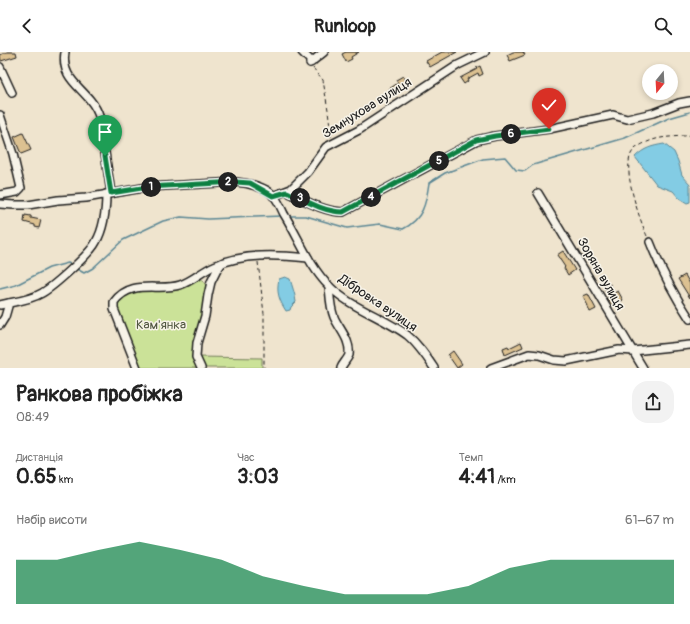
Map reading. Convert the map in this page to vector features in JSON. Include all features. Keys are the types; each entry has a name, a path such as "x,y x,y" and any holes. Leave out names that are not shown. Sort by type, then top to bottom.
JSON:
{"street":[{"path":"0,305 41,293 73,266 93,247 97,241 105,214 108,193 100,119 89,98 68,75 65,52"},
{"path":"302,52 312,61 324,52"},
{"name":"Земнухова вулиця","path":"273,196 287,192 299,182 308,172 319,155 329,145 359,130 458,65 485,52"},
{"path":"0,67 12,94"},
{"path":"287,192 318,206 337,212 343,212 476,140 549,129 613,115 627,119 690,101"},
{"path":"0,115 13,154 21,188 17,192 0,195"},
{"path":"0,204 28,205 86,198 148,187 236,182 250,183 273,196"},
{"name":"Зоряна вулиця","path":"538,193 643,368"},
{"name":"Дібровка вулиця","path":"273,196 295,231 308,258 329,286 344,298 408,336 423,352 434,368"},
{"path":"650,242 658,264 670,288 690,319"},
{"path":"138,368 115,312 114,305 116,300 123,293 136,288 180,285 206,270 222,263 241,258 286,256 308,258"},
{"path":"201,368 196,357 197,343 205,316 211,282 222,263"},
{"path":"329,286 334,318 345,337 349,350 341,368"},
{"path":"0,325 5,317 9,303"},
{"path":"491,368 529,354 539,355 554,360 566,361 619,350 632,351 690,345"}],"path":[{"path":"312,61 322,80 328,110 331,137 329,145"},
{"path":"650,242 631,191 628,171 632,152 644,143 663,136 690,135"},
{"path":"258,257 264,305 264,368"}],"green space":[{"name":"Кам'янка","path":"201,278 207,287 201,323 199,357 262,358 262,368 139,368 118,317 116,302 124,295 146,288"}],"water":[{"path":"664,144 674,152 682,175 690,184 690,202 687,203 679,198 673,191 657,185 635,157 648,148"},
{"path":"285,277 290,279 296,302 290,310 286,311 278,292 279,279"}],"building":[{"path":"7,52 16,52 17,56 1,61 0,55"},
{"path":"346,52 359,52 351,57 352,59 346,62 342,54"},
{"path":"442,52 457,52 430,67 426,61"},
{"path":"513,52 523,52 525,55 510,61 507,55"},
{"path":"480,66 483,74 479,76 478,73 467,79 468,81 464,84 460,78"},
{"path":"403,76 409,84 392,93 389,89 398,83 396,80"},
{"path":"23,133 31,150 21,154 14,137"},
{"path":"25,215 41,220 39,228 35,227 35,225 24,222"},
{"path":"563,251 575,270 568,275 564,268 565,267 557,255"},
{"path":"685,275 690,284 690,298 678,279"},
{"path":"610,284 614,293 618,291 623,300 612,306 607,298 609,297 604,287"},
{"path":"588,294 596,309 590,312 583,296"},
{"path":"521,342 523,347 505,355 503,348 508,346 509,348"},
{"path":"453,351 462,364 457,368 448,355"}],"waterway":[{"path":"288,216 306,216 347,228 380,224 403,229 415,221 419,216 425,204 429,183 445,173 483,159 505,157 516,170 525,171 533,165 625,138 669,118 690,112"},
{"path":"75,268 84,273 93,268 123,240 163,221 181,217 208,219 282,216"},
{"path":"0,289 16,285 49,268 68,263 72,265"}],"route":[{"path":"105,156 111,193 148,187 184,184 236,182 250,183 273,196 287,192 311,203 337,212 343,212 476,140 527,131 549,129"}]}
